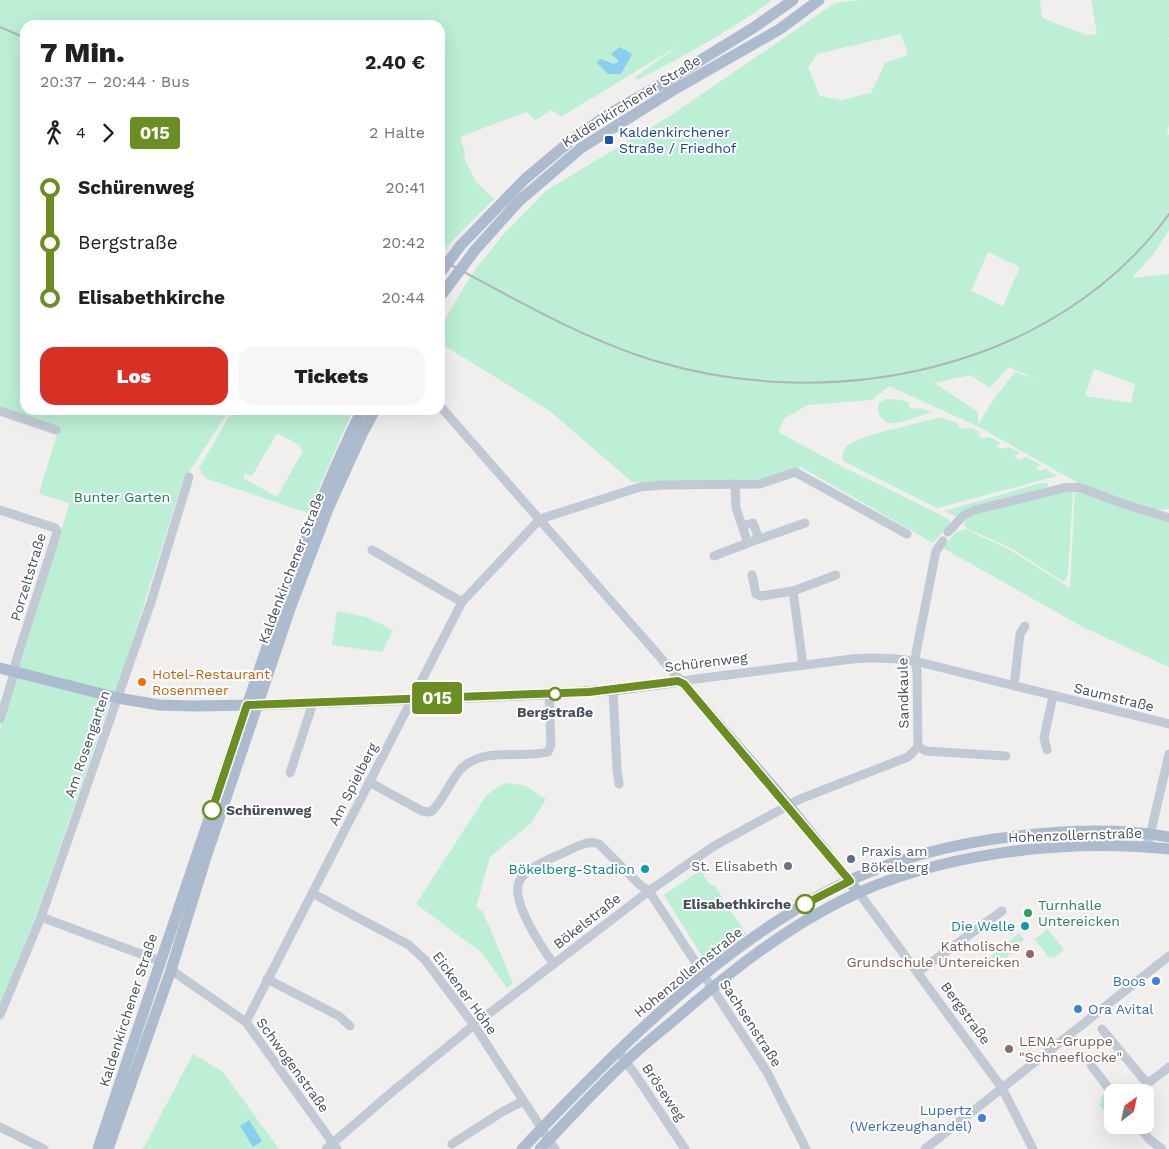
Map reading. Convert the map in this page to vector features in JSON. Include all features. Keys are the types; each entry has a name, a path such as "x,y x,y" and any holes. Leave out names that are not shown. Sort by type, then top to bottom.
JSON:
{"main road":[{"name":"Kaldenkirchener Straße","path":"445,267 461,245 525,179 574,138 609,114 753,28 794,0"},
{"name":"Kaldenkirchener Straße","path":"445,290 475,250 519,201 582,148 670,92 780,29 819,0"},
{"name":"Kaldenkirchener Straße","path":"108,1149 171,970 206,856 224,806 280,609 314,520 360,415"},
{"name":"Kaldenkirchener Straße","path":"98,1149 187,882 252,705 314,546 362,434 372,415"},
{"name":"Schürenweg","path":"0,668 118,698 159,704 193,706 549,694 613,690 681,681"},
{"name":"Bergstraße","path":"681,681 788,805 859,893"},
{"name":"Hohenzollernstraße","path":"522,1149 618,1051 704,976 767,928 805,904 850,881 934,851 980,841 1067,832 1150,833 1169,837"},
{"name":"Hohenzollernstraße","path":"540,1149 552,1144 626,1061 711,988 768,945 816,915 859,893 896,878 940,865 993,853 1059,848 1144,847 1169,849"},
{"name":"Kaldenkirchener Straße","path":"171,970 166,962 187,882"}],"street":[{"path":"0,411 56,430"},
{"name":"Bergstraße","path":"445,412 681,681"},
{"path":"540,520 640,487 760,484 795,472 907,534"},
{"name":"Am Rosengarten","path":"0,1015 41,917 118,698 151,602 189,477"},
{"path":"735,484 736,508 748,543"},
{"path":"948,532 964,515 975,510 1064,488 1078,487 1169,518"},
{"name":"Porzeltstraße","path":"0,510 55,528 57,532 0,719"},
{"name":"Am Spielberg","path":"246,1022 462,602 540,520"},
{"path":"742,526 753,523 759,539"},
{"path":"714,556 805,523"},
{"name":"Sandkaule","path":"942,540 936,551 915,661 918,671 918,747 926,751 1006,756"},
{"path":"372,550 462,602"},
{"path":"752,575 756,594 761,596 793,591 836,575"},
{"path":"793,591 803,665"},
{"path":"1014,686 1020,634 1026,626"},
{"name":"Schürenweg","path":"681,681 870,657 915,661"},
{"name":"Saumstraße","path":"915,661 1169,724"},
{"path":"613,690 619,784"},
{"path":"369,782 422,811 432,811 461,770 473,760 494,755 540,754 548,752 550,745 549,694"},
{"name":"Saumstraße","path":"1047,750 1044,738 1053,696"},
{"path":"290,773 313,703"},
{"name":"Bökelstraße","path":"332,1147 392,1092 474,1026 649,891 714,846 800,799 908,757 918,747"},
{"path":"1144,847 1148,843 1169,754"},
{"name":"Sachsenstraße","path":"554,964 537,941 516,894 519,882 524,874 548,858 595,842 640,885 649,891 766,1072 806,1149"},
{"name":"Eickener Höhe","path":"312,893 408,945 425,960 474,1026 552,1144"},
{"name":"Bergstraße","path":"859,893 1002,1088 1033,1149"},
{"path":"918,972 1002,911"},
{"path":"41,917 160,961"},
{"path":"926,1149 1002,1088 1097,1023 1169,956"},
{"name":"Schwogenstraße","path":"171,970 246,1022 332,1147"},
{"path":"267,979 339,1016 350,1026"},
{"path":"1097,1023 1145,1081 1151,1081 1169,1067"},
{"name":"Bröseweg","path":"618,1051 686,1149"},
{"path":"1091,1065 1105,1084"},
{"path":"452,1144 523,1101"},
{"path":"0,1127 44,1149"},
{"path":"1145,1134 1162,1149"}],"green space":[{"path":"0,0 772,0 723,33 690,52 638,80 635,77 681,44 561,117 551,110 536,120 526,112 460,137 465,152 464,158 476,182 494,199 445,249 445,20 20,20 20,414 0,408"},
{"path":"861,0 1040,0 1042,18 1086,35 1097,34 1091,0 1169,0 1169,38 1167,39 1169,39 1169,124 1167,134 1169,135 1169,230 1153,255 1132,278 1169,274 1169,509 1154,510 1075,481 977,426 889,386 872,400 808,405 785,418 778,432 839,465 949,519 950,524 933,543 801,467 764,480 632,482 550,411 445,346 445,319 472,274 503,235 547,190 670,116 835,3","holes":["901,34 908,55 885,63 871,93 841,100 820,96 808,68 817,54","988,252 1020,267 1003,306 971,291","1008,367 1037,379 1015,372 991,403 978,425 978,412 934,383 970,375 990,388","1094,369 1135,384 1131,403 1085,396"]},
{"path":"885,399 904,400 909,403 908,405 911,409 920,408 932,413 888,423 878,412 879,403"},
{"name":"Bunter Garten","path":"22,415 226,415 182,483 118,687 109,705 38,911 0,1003 0,729 16,679 18,663 70,503 39,494 59,427"},
{"path":"230,415 351,415 308,513 205,478 199,468","holes":["277,433 299,445 303,451 277,497 243,478 245,473 251,476 255,471"]},
{"path":"940,417 960,424 957,426 963,429 971,428 981,433 977,435 983,438 990,437 1001,443 996,446 1001,449 1009,447 1020,453 1014,456 1019,460 1026,457 1041,465 1035,467 1040,471 1046,469 1057,476 937,508 843,461 842,455 844,450 853,442"},
{"path":"1041,483 1047,483 1049,487 1061,485 957,517 944,511"},
{"path":"1069,491 1073,493 1068,574 1065,581 1062,581 1011,548 966,528 964,524 966,521 960,521 965,517"},
{"path":"1075,491 1169,522 1169,667 1083,627 943,548 955,533 965,529 1010,550 1070,588"},
{"path":"337,611 367,617 393,630 382,652 332,645"},
{"path":"509,783 525,786 546,799 531,823 490,857 476,907 483,912 513,983 507,988 482,953 416,904 486,796 499,786"},
{"path":"701,864 706,873 703,875 710,885 714,885 746,934 707,964 664,895 702,869"},
{"path":"1048,929 1064,950 1053,959 1051,956 1049,958 1034,938 1037,938"},
{"path":"1019,933 1024,939 1017,949 995,966 989,958"},
{"path":"193,1054 223,1072 279,1149 141,1149 145,1145"},
{"path":"1104,1094 1104,1111 1100,1105"}],"water":[{"path":"620,47 632,54 621,74 608,74 597,63 600,59 614,64 618,62 611,54"},
{"path":"249,1120 262,1141 253,1147 240,1126"}],"railway":[{"path":"0,27 20,36"},
{"path":"445,262 570,327 652,360 721,376 792,382 864,379 935,366 1003,344 1065,311 1121,268 1169,214"}],"bus line":[{"name":"015","path":"212,810 247,705 589,692 681,681 850,881 805,904"}],"place":[{"name":"Kaldenkirchener Straße / Friedhof","path":"609,140"},
{"name":"Hotel-Restaurant Rosenmeer","path":"142,682"},
{"name":"Bergstraße","path":"555,694"},
{"name":"Schürenweg","path":"212,810"},
{"name":"Praxis am Bökelberg","path":"851,859"},
{"name":"St. Elisabeth","path":"788,866"},
{"name":"Bökelberg-Stadion","path":"645,869"},
{"name":"Elisabethkirche","path":"805,904"},
{"name":"Turnhalle Untereicken","path":"1028,913"},
{"name":"Die Welle","path":"1025,926"},
{"name":"Katholische Grundschule Untereicken","path":"1030,954"},
{"name":"Boos","path":"1156,981"},
{"name":"Ora Avital","path":"1078,1009"},
{"name":"LENA-Gruppe \"Schneeflocke\"","path":"1009,1049"},
{"name":"Lupertz (Werkzeughandel)","path":"982,1118"}]}
